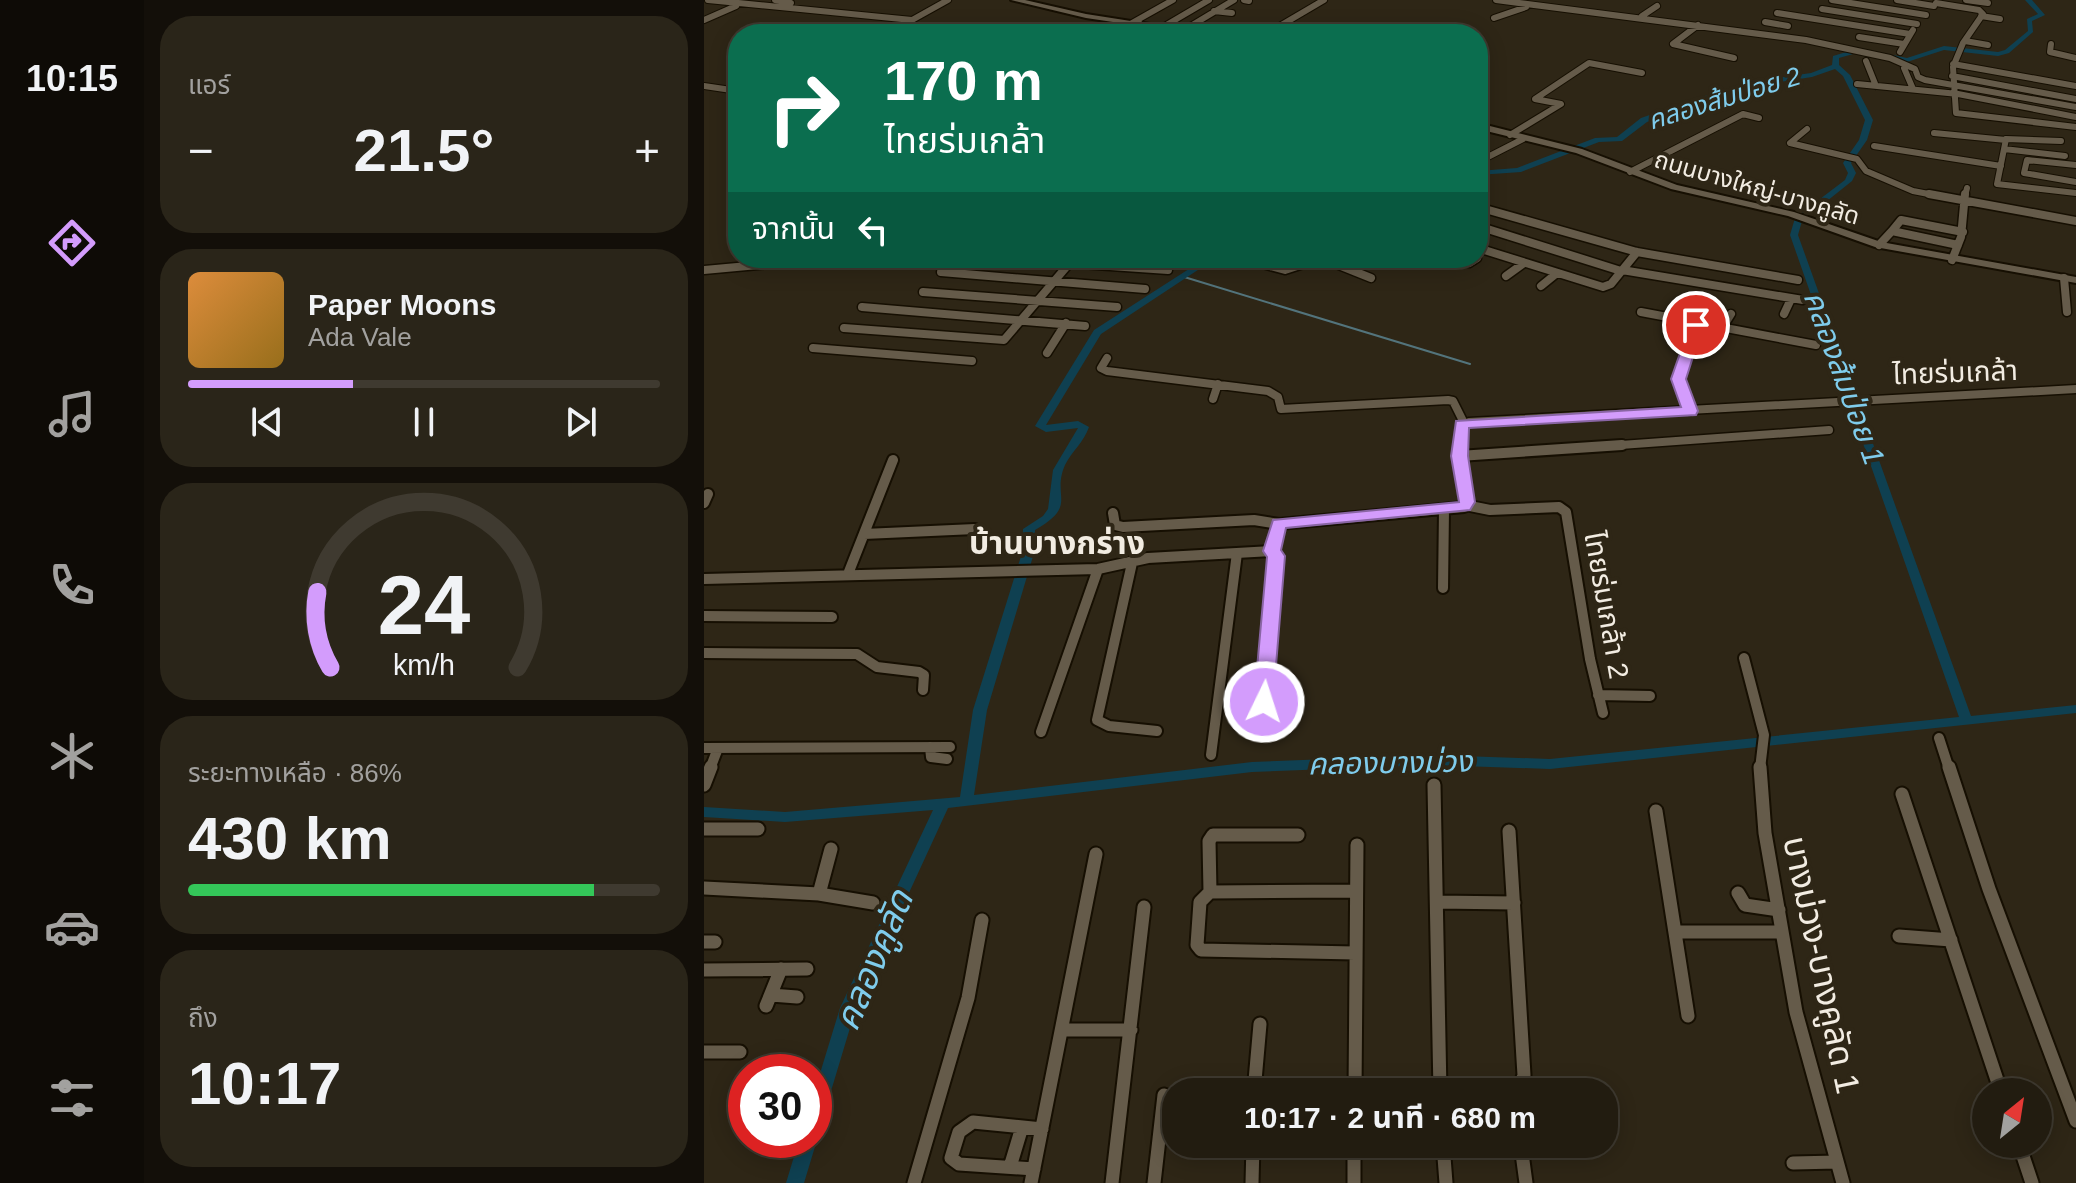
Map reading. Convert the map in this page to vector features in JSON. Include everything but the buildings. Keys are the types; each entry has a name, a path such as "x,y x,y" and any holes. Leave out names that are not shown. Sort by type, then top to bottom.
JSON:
{"street":[{"path":"708,0 912,20"},
{"path":"767,6 777,0 791,3"},
{"path":"905,24 948,0"},
{"path":"1015,0 1136,24 1173,2 1232,13"},
{"path":"1168,24 1209,0"},
{"path":"1194,24 1234,0"},
{"path":"1283,24 1324,0"},
{"path":"1496,0 1527,6 1642,16 1846,48 1908,64 1920,79 2076,107"},
{"path":"1494,18 1543,0"},
{"path":"1832,0 1926,15"},
{"path":"1897,0 1979,10 1981,16 1953,64 1953,85 1958,94 1956,113 2076,127"},
{"path":"1966,0 1988,3"},
{"path":"704,20 737,2"},
{"path":"1900,52 1917,24 1936,3"},
{"path":"1642,16 1657,6"},
{"path":"1786,14 1794,7"},
{"path":"1822,9 1917,24"},
{"path":"1156,12 1182,16"},
{"path":"1777,13 1910,34"},
{"path":"1765,22 1786,28 1799,16"},
{"path":"1981,16 2000,19"},
{"path":"1698,25 1673,44 1734,58"},
{"path":"1859,37 1904,44"},
{"path":"2051,44 2050,52 2076,58"},
{"path":"1962,47 1988,45"},
{"path":"1866,61 1876,86"},
{"path":"1510,135 1561,104 1535,99 1589,63 1642,73"},
{"path":"1953,64 2051,82 2076,81"},
{"path":"1904,68 1913,89"},
{"path":"1952,76 2076,99"},
{"path":"2043,93 2051,82"},
{"path":"1857,84 1958,94 2076,117"},
{"path":"704,86 728,90"},
{"path":"1630,172 1743,114 1759,118"},
{"name":"ถนนบางใหญ่-บางคูลัด","path":"1488,129 1574,150 1674,187 1791,214 1879,245 2070,279"},
{"path":"1807,129 1790,143 1857,159 1866,171 1888,183 1913,191 2076,221"},
{"path":"1934,133 2065,156"},
{"path":"1488,157 1523,139"},
{"path":"2005,144 2061,141"},
{"path":"2005,144 1998,185 2076,193"},
{"path":"1874,146 2001,166"},
{"path":"2076,165 2027,160 2024,173 2076,182"},
{"path":"1952,260 1963,232 1963,200 1967,188"},
{"path":"1488,211 1637,252 1798,280"},
{"path":"1879,245 1901,220 1963,232"},
{"path":"1498,254 1535,222"},
{"path":"1488,229 1621,270 1803,300"},
{"path":"1892,231 1958,245"},
{"path":"1562,253 1584,237"},
{"path":"1488,251 1607,287 1637,252"},
{"path":"1682,281 1693,262"},
{"path":"1506,276 1524,263"},
{"path":"704,270 728,268"},
{"path":"977,296 998,268"},
{"path":"844,328 1004,340 1065,268"},
{"path":"1146,268 1168,270"},
{"path":"1346,268 1371,278"},
{"path":"941,272 1145,289"},
{"path":"1541,286 1557,273"},
{"path":"1741,305 1752,273"},
{"path":"1655,290 1662,278"},
{"path":"2067,312 2070,279"},
{"path":"1585,295 1595,285"},
{"path":"1699,298 1706,286"},
{"path":"923,292 1117,307"},
{"path":"917,312 933,293"},
{"path":"875,308 886,296"},
{"path":"1784,314 1791,299"},
{"path":"1047,353 1082,304"},
{"path":"862,307 1085,326"},
{"path":"866,352 904,311"},
{"path":"1641,312 1721,330 1816,345"},
{"path":"1721,330 1731,314"},
{"path":"1690,411 1678,379 1696,325"},
{"path":"925,357 941,336"},
{"path":"813,348 972,361"},
{"path":"1107,358 1101,368 1107,371 1275,394 1278,408 1286,409 1448,400 1453,401 1464,423 1460,427 1459,456 1465,505 1444,510 1279,524 1254,520 1123,527 1115,525 1113,513"},
{"path":"1213,399 1218,384"},
{"name":"ไทยร่มเกล้า","path":"1464,423 1842,399 2076,389"},
{"path":"1459,456 1829,430"},
{"path":"848,574 893,460"},
{"name":"ไทยร่มเกล้า 2","path":"1465,505 1490,510 1559,507 1566,512 1603,713"},
{"path":"1443,588 1444,510"},
{"path":"1272,551 1279,524"},
{"path":"864,534 975,529"},
{"path":"704,579 1098,569 1148,558 1272,551"},
{"path":"1264,710 1276,556 1272,551"},
{"path":"1211,755 1237,553"},
{"path":"1132,563 1097,720 1108,727 1136,726 1157,731"},
{"path":"1041,732 1098,569"},
{"path":"704,616 832,617"},
{"path":"704,653 857,654 877,667 919,672 924,675 923,690"},
{"name":"บางม่วง-บางคูลัด 1","path":"1744,658 1764,735 1759,755 1765,833 1796,1012 1843,1183"},
{"path":"1598,695 1650,696"},
{"path":"1939,738 1989,889 2076,1121"},
{"path":"704,748 930,747 931,757 948,753"},
{"path":"704,785 718,748"},
{"path":"1434,785 1440,1078"},
{"path":"1902,794 1996,1078"},
{"path":"1656,811 1688,1016"},
{"path":"704,829 758,829"},
{"path":"1509,831 1523,1078"},
{"path":"1210,892 1209,841 1213,835 1298,835"},
{"path":"1355,1078 1354,891 1357,845"},
{"path":"819,894 831,849"},
{"path":"1042,1129 973,1122 959,1132 951,1158 959,1164 1010,1167 1033,1176 1096,854"},
{"path":"704,888 819,894 873,903"},
{"path":"1354,891 1210,892 1200,902 1197,945 1201,950 1355,953"},
{"path":"1738,893 1741,903 1745,905 1779,910"},
{"path":"1437,902 1514,903"},
{"path":"1112,1183 1144,907"},
{"path":"914,1183 968,998 982,920"},
{"path":"1675,932 1782,932"},
{"path":"1899,936 1951,940"},
{"path":"781,969 769,1001 797,997"},
{"path":"704,970 807,969"},
{"path":"1255,1078 1260,1024"},
{"path":"1063,1030 1131,1030"},
{"path":"704,1052 740,1052"},
{"path":"1154,1183 1162,1113"},
{"path":"1010,1167 1022,1127"},
{"path":"1252,1183 1253,1158"},
{"path":"1354,1158 1354,1183"},
{"path":"1444,1158 1446,1183"},
{"path":"1523,1158 1526,1183"},
{"path":"2024,1158 2032,1183"},
{"path":"1793,1163 1837,1162"}],"waterway":[{"path":"1836,66 1835,57 1860,50 1907,60 1944,48 1998,54 2007,52 2031,31 2029,20 2042,15 2028,0"},
{"name":"คลองส้มป่อย 2","path":"1488,172 1518,170 1598,140 1619,139 1644,120 1711,97 1751,92 1765,82 1812,75 1836,66"},
{"name":"คลองส้มป่อย 1","path":"1836,66 1846,75 1869,120 1863,140 1847,163 1852,173 1848,181 1798,220 1794,235 1966,719"},
{"name":"คลองส้มป่อย 2","path":"966,801 980,710 1028,553 1029,529 1047,518 1054,509 1058,470 1084,427 1078,424 1046,429 1040,426 1097,332 1196,268"},
{"path":"1181,276 1470,364"},
{"name":"คลองบางม่วง","path":"943,804 1252,767 1433,760 1550,764 2076,709"},
{"name":"คลองบางม่วง","path":"704,812 785,817 943,804"},
{"name":"คลองคูลัด","path":"832,1061 848,1008 943,804"},
{"name":"คลองคูลัด","path":"795,1183 803,1158"}],"district":[{"name":"บ้านบางกร่าง","path":"1057,543"}],"route":[{"path":"1264,702 1269,610 1276,556 1272,551 1279,524 1464,507 1467,502 1459,456 1460,427 1469,422 1690,411 1678,379 1696,325"}]}
